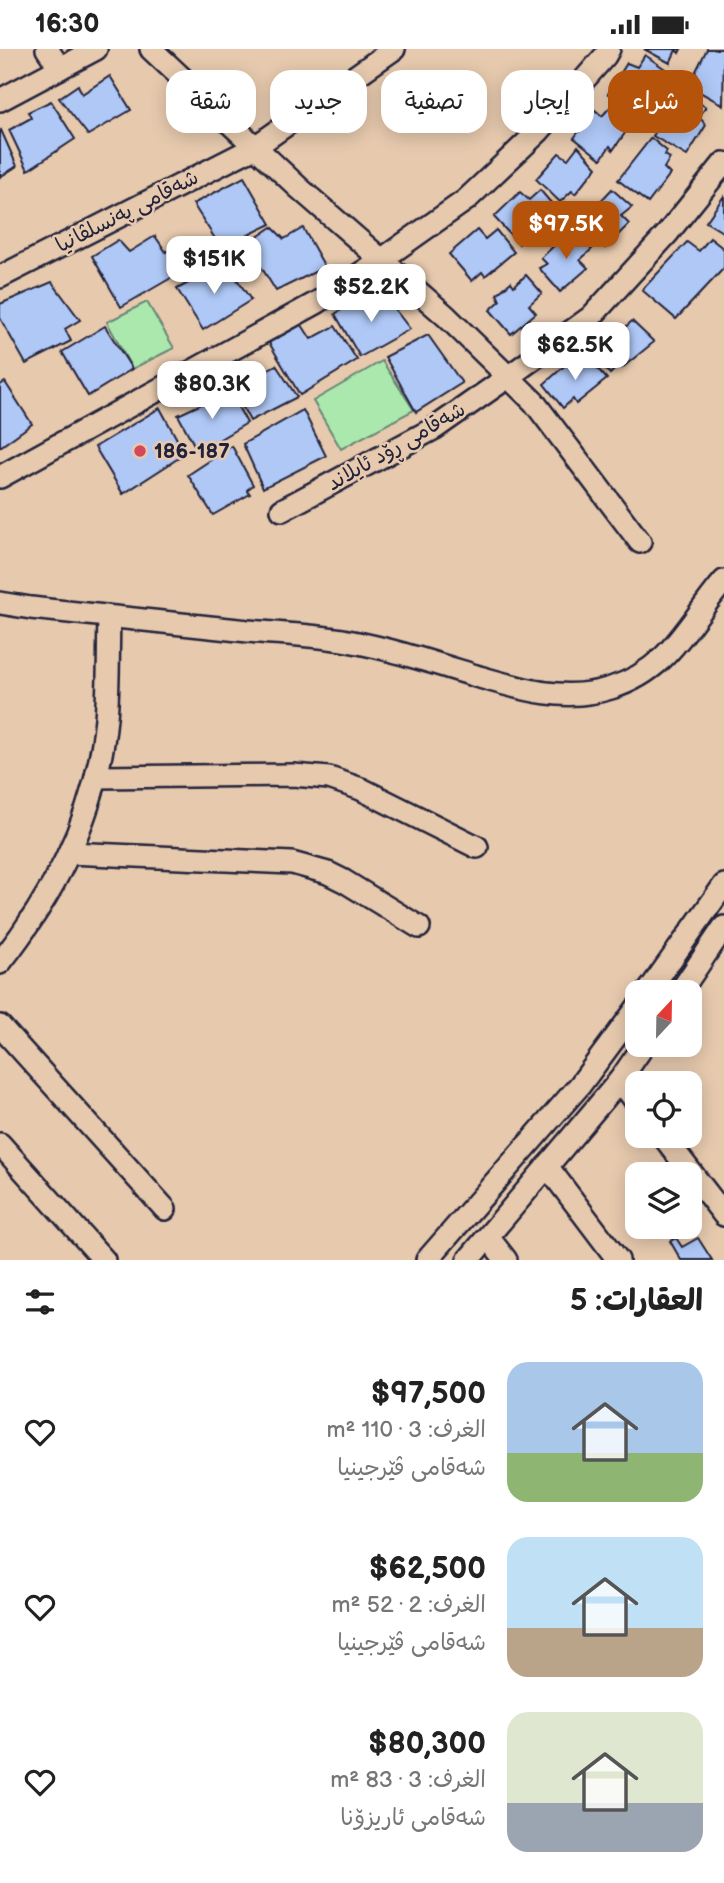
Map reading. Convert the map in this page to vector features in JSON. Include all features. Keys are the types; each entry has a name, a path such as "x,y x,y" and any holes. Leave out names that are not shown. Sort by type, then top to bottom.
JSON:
{"street":[{"path":"47,49 60,68"},
{"path":"0,100 96,49"},
{"path":"151,49 299,188 446,316 534,402 640,542"},
{"name":"شەقامی پەنسلڤانیا","path":"0,277 255,147 394,49"},
{"path":"0,477 318,302 381,260 466,200 539,131 609,49"},
{"name":"شەقامی ڕۆد ئایلاند","path":"282,510 435,428 591,317 667,234 724,163"},
{"path":"0,603 346,641 543,694 566,695 589,694 611,688 633,680 653,668 669,653 724,581"},
{"path":"0,963 48,896 88,806 106,717 109,617"},
{"path":"96,777 293,775 329,778 361,789 477,847"},
{"path":"69,853 292,863 328,873 344,881 419,927"},
{"path":"657,980 724,885"},
{"path":"688,980 724,927"},
{"path":"427,1260 580,1085 625,1024"},
{"path":"0,1026 165,1209"},
{"path":"477,1250 620,1080 636,1057"},
{"path":"620,1080 625,1087"},
{"path":"0,1145 104,1260"},
{"path":"672,1148 724,1215"},
{"path":"547,1166 618,1260"},
{"path":"481,1199 502,1220"},
{"path":"455,1228 477,1250 506,1260"}],"green space":[{"path":"147,302 174,348 132,369 107,322"},
{"path":"382,361 414,410 341,449 313,401"}],"building":[{"path":"644,49 681,49 679,53 676,50 670,63"},
{"path":"707,49 724,49 723,105 703,94 703,70 696,70"},
{"path":"645,55 667,70 623,70 627,63 637,67"},
{"path":"110,76 131,110 88,135 59,98 78,85 82,94"},
{"path":"51,101 75,139 28,170 9,130 31,118 28,112"},
{"path":"595,110 602,116 608,110 608,133 625,133 613,150 610,146 601,159 574,138 578,133 594,133"},
{"path":"0,131 17,166 0,177"},
{"path":"655,133 701,133 687,156 653,136"},
{"path":"651,138 667,151 665,155 670,158 664,168 670,174 648,203 618,180"},
{"path":"578,146 597,167 575,194 572,191 560,202 536,179 559,153 568,159"},
{"path":"244,177 271,224 221,248 193,204"},
{"path":"612,189 632,207 621,216 629,224 605,248 580,223"},
{"path":"540,190 558,211 530,235 528,232 519,244 494,217 520,192 529,200"},
{"path":"724,196 724,233 706,222"},
{"path":"272,227 284,239 303,228 325,267 276,291 247,244"},
{"path":"477,230 485,239 496,230 514,252 485,276 482,272 472,281 449,254"},
{"path":"575,231 592,249 580,260 588,268 560,292 539,268 547,264 541,258 561,239"},
{"path":"155,236 166,252 176,244 190,267 121,307 92,256 118,240 129,252"},
{"path":"710,238 724,249 724,268 676,319 642,290 687,242 699,251"},
{"path":"226,263 251,300 203,330 177,289"},
{"path":"526,275 542,293 529,305 536,313 511,334 490,310 500,301 497,294 511,282 514,286"},
{"path":"52,282 80,320 65,329 71,341 26,364 0,318 0,304"},
{"path":"382,293 410,329 360,357 335,314 356,300 360,308"},
{"path":"632,321 654,342 622,368 619,365 610,374 586,348 613,323 621,331"},
{"path":"300,322 311,339 335,326 357,360 300,395 268,341"},
{"path":"105,326 132,369 88,396 62,352"},
{"path":"428,335 462,383 416,412 385,357"},
{"path":"588,358 607,379 576,404 573,399 563,408 544,384 571,360 578,368"},
{"path":"276,365 297,397 250,421 233,389"},
{"path":"5,382 32,424 0,447 0,385"},
{"path":"229,391 247,423 198,452 178,415"},
{"name":"186-187","path":"160,408 185,454 123,494 95,447"},
{"path":"303,410 326,456 263,488 243,444"},
{"path":"232,446 253,485 247,490 250,494 213,515 188,475"},
{"path":"677,1239 682,1247 699,1239 712,1260 681,1260 670,1241"}],"place":[{"name":"186-187","path":"140,451"}]}
